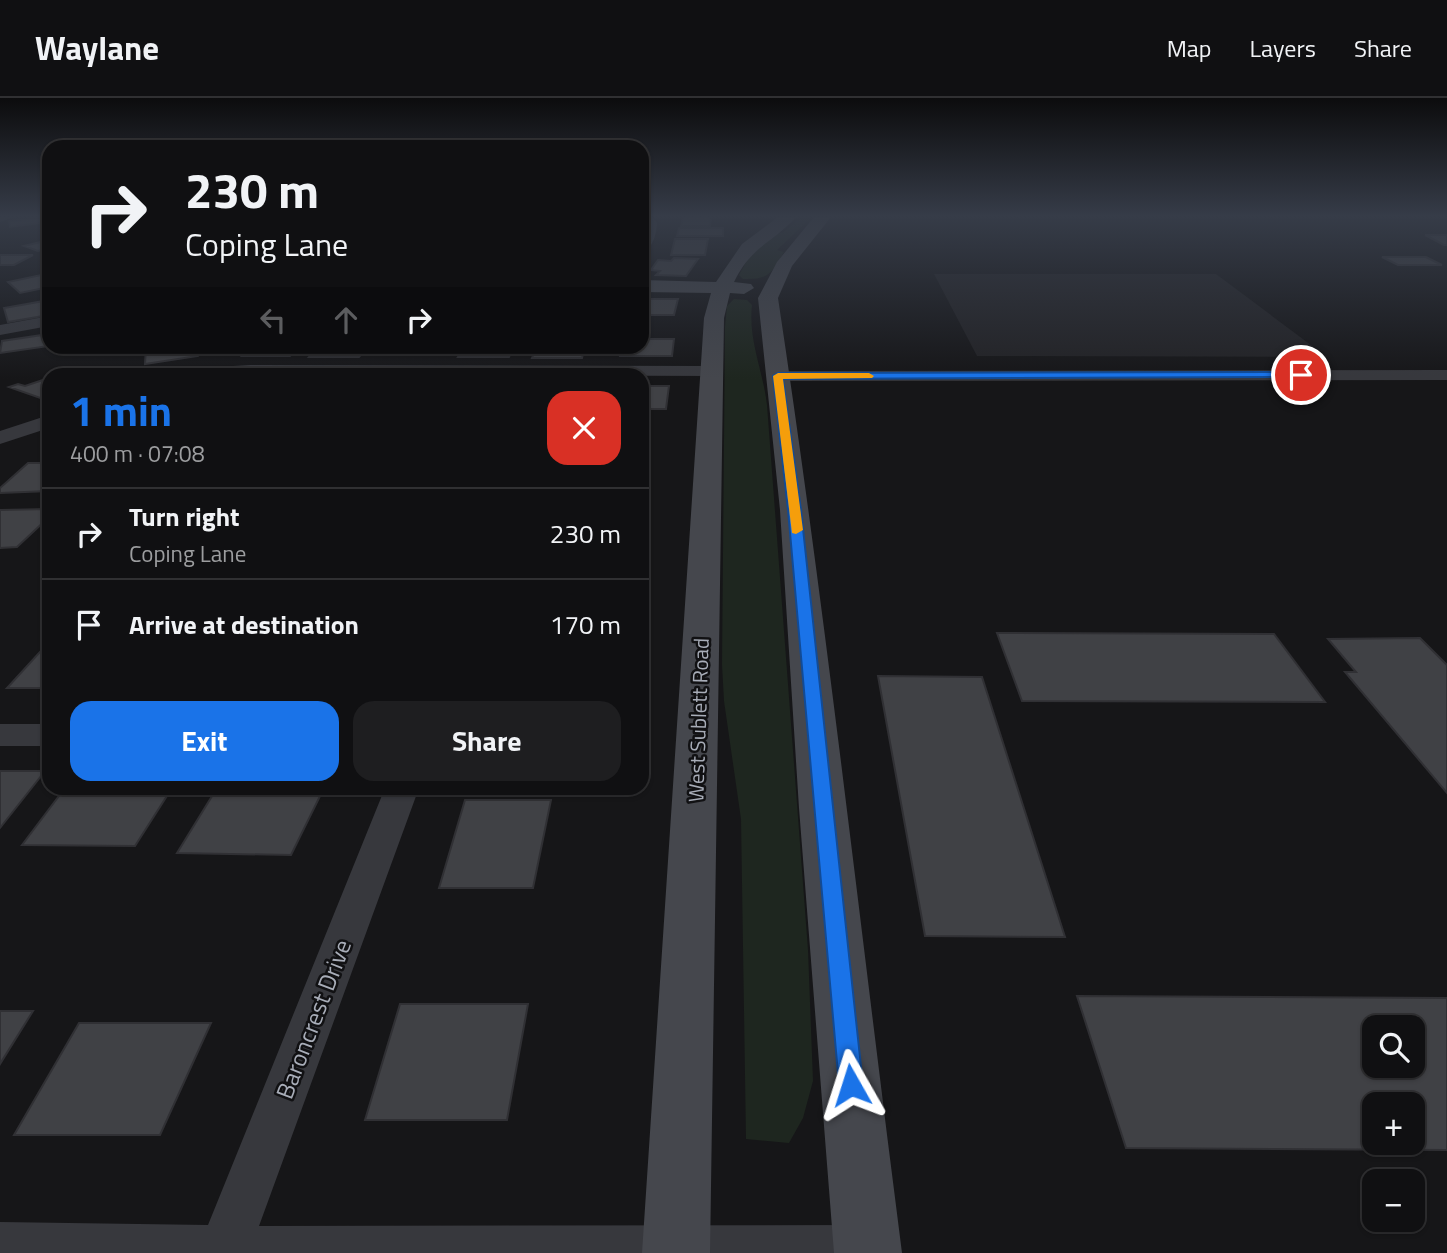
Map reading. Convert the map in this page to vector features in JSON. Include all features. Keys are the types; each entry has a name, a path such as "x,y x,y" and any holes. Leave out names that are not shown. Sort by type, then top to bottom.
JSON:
{"main road":[{"name":"West Sublett Road","path":"676,1253 714,318 720,287 730,271"},
{"path":"781,271 770,288 771,329 795,510 822,808 868,1252"},
{"path":"649,286 770,288"}],"street":[{"path":"0,330 42,322"},
{"path":"649,371 712,371"},
{"path":"778,376 1447,375"},
{"path":"0,438 42,423"},
{"path":"0,735 42,734"},
{"name":"Baroncrest Drive","path":"224,1250 399,795"},
{"path":"0,1248 345,1253 868,1252"}],"shaded area":[{"path":"741,271 771,271 752,279 743,279 739,275"},
{"path":"934,274 1216,274 1327,357 977,356"},
{"path":"734,299 747,300 752,305 752,330 767,405 808,950 813,1081 803,1118 789,1143 746,1139 741,819 724,701 722,665 725,327 727,306"}],"building":[{"path":"660,271 690,271 686,276 656,275"},
{"path":"41,275 42,288 20,293 8,282"},
{"path":"649,299 678,299 674,315 649,315"},
{"path":"42,301 42,316 8,322 4,308"},
{"path":"42,335 42,347 0,353 2,341"},
{"path":"649,339 674,339 672,356 620,356 649,354"},
{"path":"146,354 198,354 198,356 145,364"},
{"path":"244,354 292,354 290,356 242,356"},
{"path":"312,354 362,354 359,357 309,357"},
{"path":"383,354 439,354 438,355"},
{"path":"460,354 510,354 509,357 458,357"},
{"path":"534,354 583,354 582,358 532,358"},
{"path":"42,380 42,399 9,387 18,384 25,386"},
{"path":"649,386 669,386 666,409 649,409"},
{"path":"28,463 42,463 42,491 0,493 0,488"},
{"path":"42,509 42,524 17,547 0,548 0,510"},
{"path":"997,633 1274,634 1325,702 1022,701"},
{"path":"1420,638 1447,665 1447,793 1345,672 1356,672 1328,639"},
{"path":"42,650 42,688 7,688"},
{"path":"878,676 982,677 1065,937 925,936"},
{"path":"0,771 42,771 42,775 0,828"},
{"path":"60,795 168,795 135,846 22,845"},
{"path":"213,795 321,795 291,855 177,853"},
{"path":"465,800 551,800 533,888 439,888"},
{"path":"1077,996 1447,998 1447,1150 1425,1150 1425,1092 1362,1092 1362,1149 1126,1148"},
{"path":"400,1004 528,1004 507,1120 365,1120"},
{"path":"0,1011 33,1011 0,1064"},
{"path":"79,1023 211,1023 160,1135 14,1135"}],"slow traffic":[{"path":"796,530 778,376 869,376"}],"route":[{"path":"851,1085 795,510 778,376 1301,375"}]}
